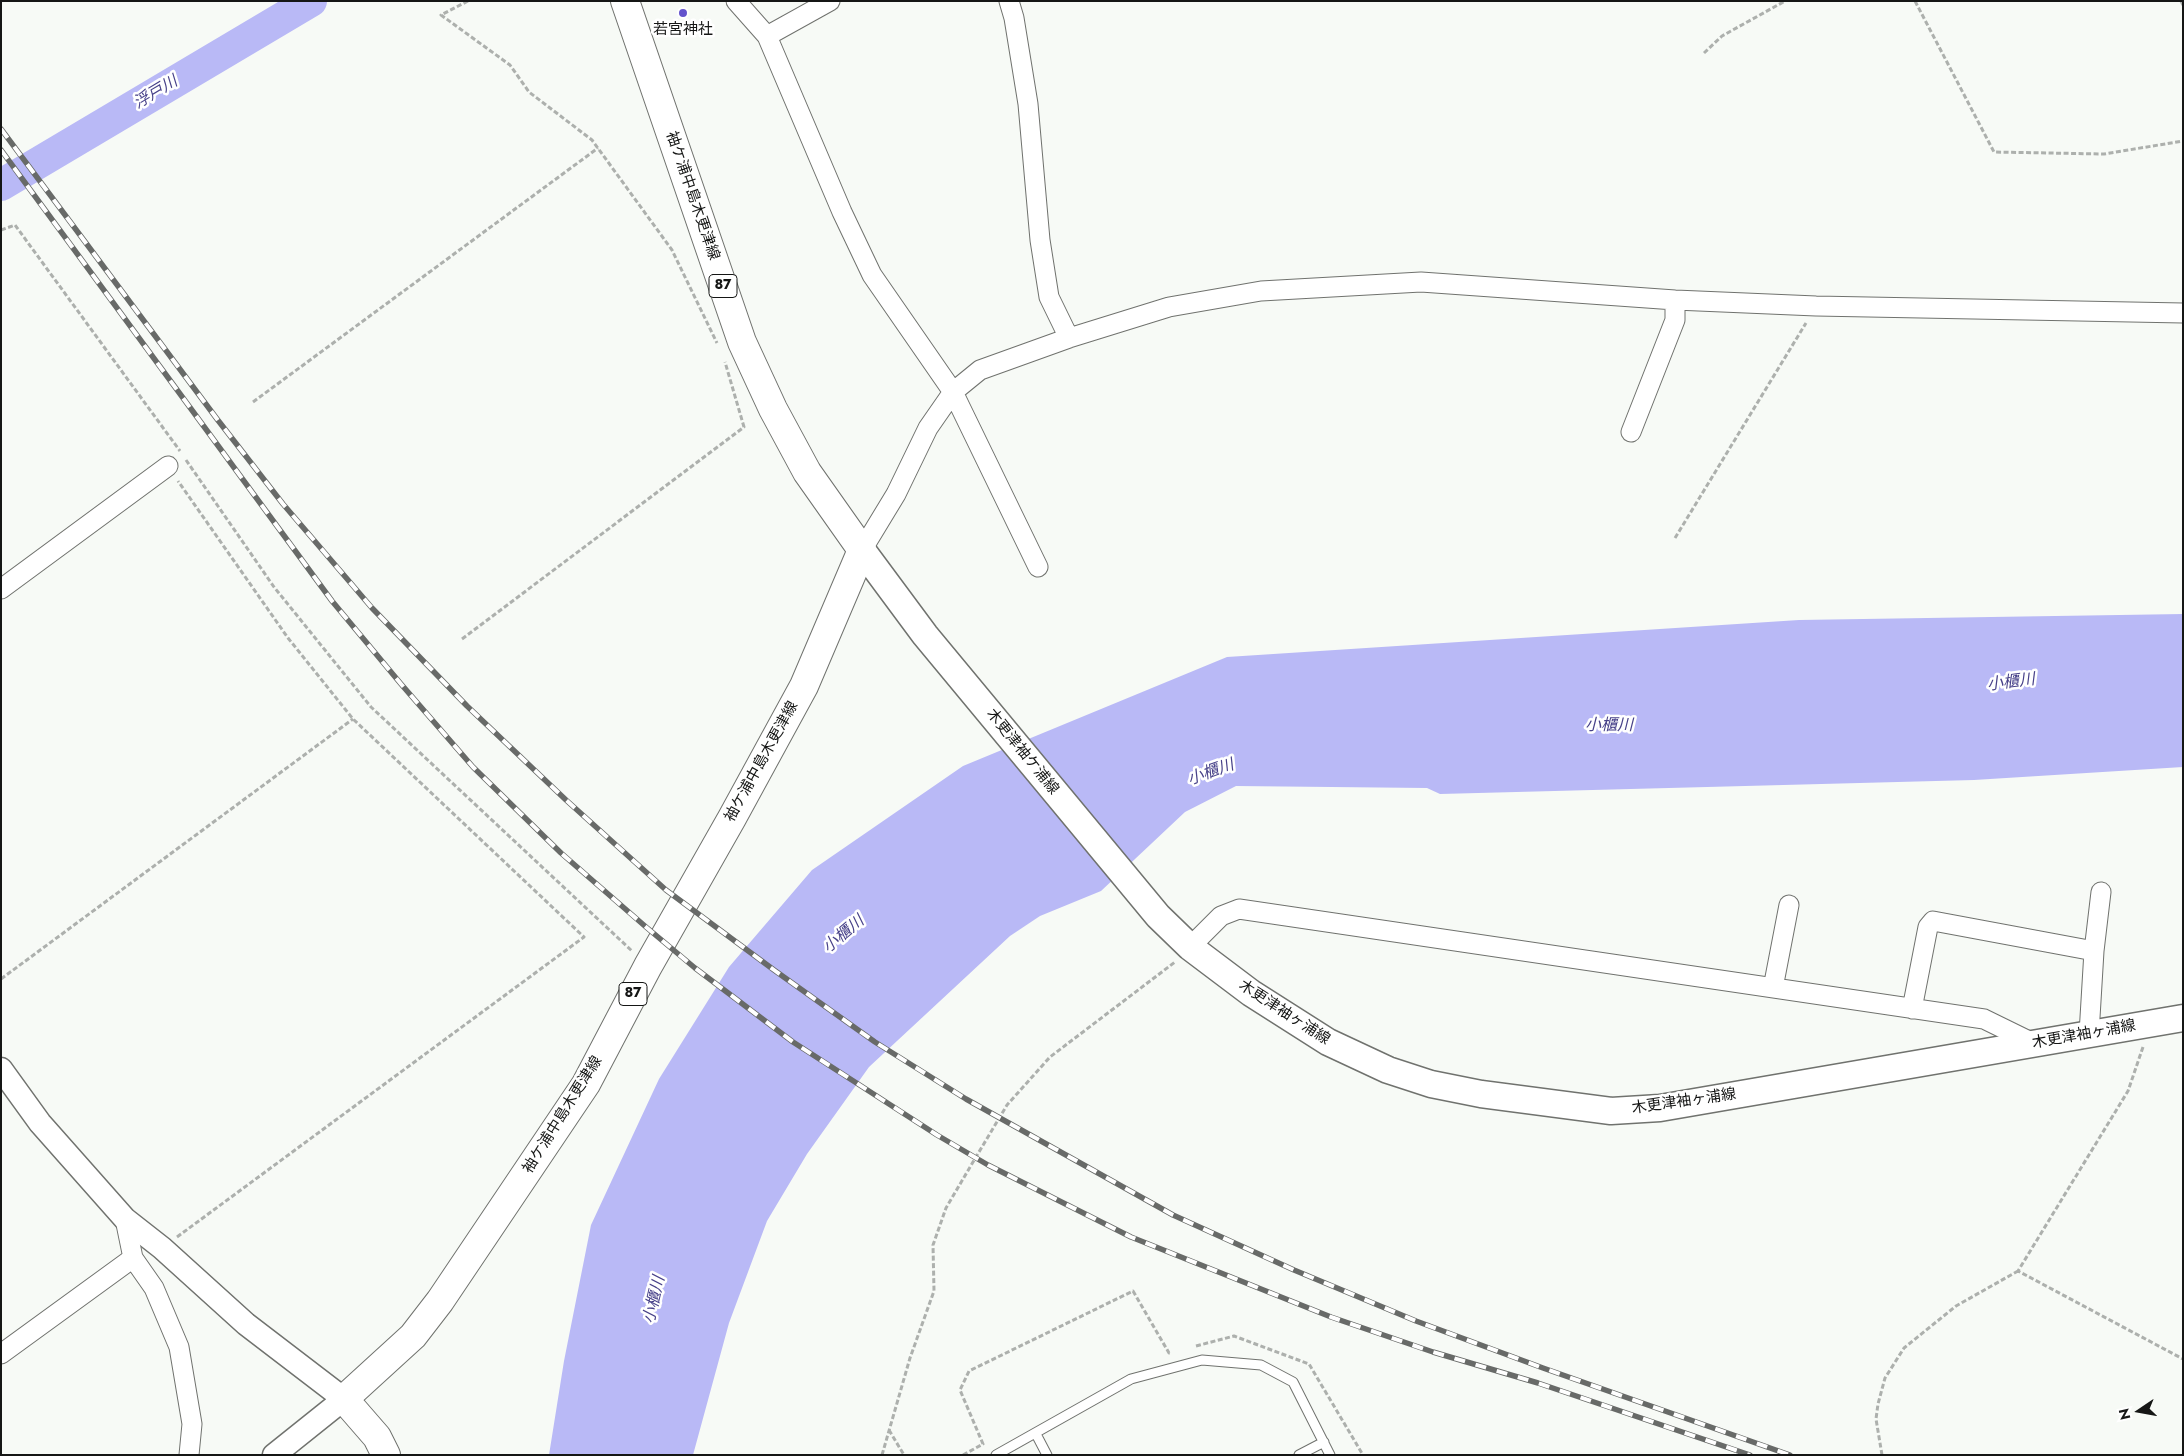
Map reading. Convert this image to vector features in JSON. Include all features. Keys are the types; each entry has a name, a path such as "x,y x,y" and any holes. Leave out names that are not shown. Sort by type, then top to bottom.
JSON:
{"main road":[{"name":"袖ケ浦中島木更津線","path":"344,1399 413,1336 440,1301 586,1084 648,966 804,686 862,550 808,472 773,409 742,342 625,1"},
{"name":"木更津袖ケ浦線","path":"862,550 925,635 1131,886 1190,947"},
{"name":"木更津袖ヶ浦線","path":"1190,947 1250,993 1328,1042 1388,1070 1431,1084 1481,1094 1611,1111 1660,1108 2183,1018"},
{"path":"344,1399 371,1430 386,1455"}],"street":[{"path":"736,1 767,36 842,212 872,275 953,392 1038,567"},
{"path":"767,36 830,1"},
{"path":"1009,1 1014,18 1028,104 1040,240 1048,297 1069,338"},
{"path":"862,550 896,494 928,428 953,392 980,370 1069,338 1169,307 1261,290 1421,282 1675,300 1816,306 2183,313"},
{"path":"1631,432 1674,320 1675,300"},
{"path":"1,589 168,466"},
{"path":"2089,1034 2094,951 2101,892"},
{"path":"1772,988 1788,905"},
{"path":"1190,947 1221,916 1239,909 1984,1019 2033,1043"},
{"path":"1912,1009 1928,927 1933,921 2094,951"},
{"path":"1,1069 40,1123 125,1220 162,1248 246,1324 344,1399 274,1455"},
{"path":"125,1220 132,1258 154,1288 179,1347 192,1424 189,1455"},
{"path":"1,1354 132,1258"}],"lane":[{"path":"996,1455 1131,1379 1202,1360 1261,1365 1293,1382 1330,1455"},
{"path":"1036,1434 1048,1455"},
{"path":"1299,1455 1324,1442"}],"path":[{"path":"468,1 441,15 510,66 529,92 592,140 672,250 718,345"},
{"path":"1704,53 1722,36 1785,1"},
{"path":"1915,1 1994,152 2104,154 2183,141"},
{"path":"2181,1 2183,5"},
{"path":"254,402 598,148"},
{"path":"1,230 15,225 186,459 274,587 371,707 648,966"},
{"path":"1676,538 1816,306"},
{"path":"462,639 744,427 722,354"},
{"path":"162,1248 584,937 353,720 288,638 168,466"},
{"path":"1,979 353,720"},
{"path":"882,1455 934,1291 933,1245 939,1227 946,1208 1007,1105 1050,1057 1174,963 1190,947"},
{"path":"1882,1455 1876,1419 1885,1378 1904,1348 1956,1306 2018,1271 2128,1091 2151,1023"},
{"path":"2018,1271 2183,1359"},
{"path":"889,1429 904,1455"}],"water":[{"name":"小櫃川","path":"2183,614 2183,767 1974,780 1440,794 1427,788 1236,786 1185,812 1101,891 1040,916 1010,936 869,1067 807,1154 767,1221 729,1323 693,1455 549,1455 564,1361 591,1225 659,1079 729,967 812,870 963,766 1227,657 1799,620"}],"waterway":[{"name":"浮戸川","path":"1,185 311,1"}],"railway":[{"path":"1,129 217,419 283,504 372,608 467,706 566,800 666,890 875,1042 966,1099 1173,1215 1294,1270 1416,1321 1790,1455"},
{"path":"1,150 332,601 473,767 561,853 646,927 695,968 793,1042 937,1135 988,1165 1131,1237 1331,1317 1433,1352 1538,1383 1750,1455"}],"place":[{"name":"若宮神社","path":"683,13"}]}
